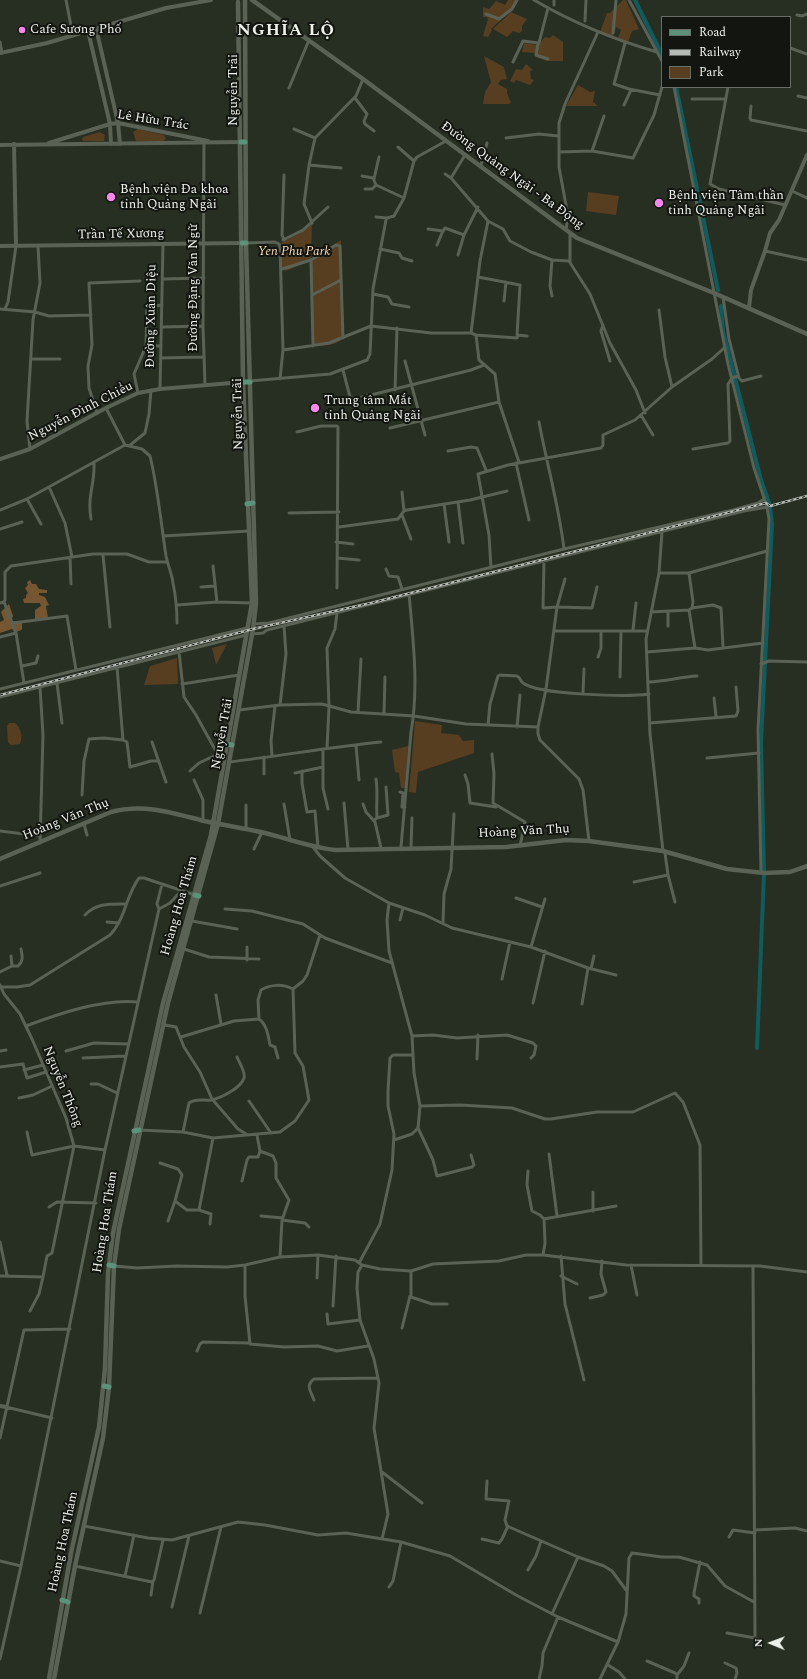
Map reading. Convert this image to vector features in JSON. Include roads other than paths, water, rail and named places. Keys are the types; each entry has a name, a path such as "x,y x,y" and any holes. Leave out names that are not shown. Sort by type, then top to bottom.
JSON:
{"main road":[{"path":"235,1 245,0"},
{"name":"Nguyễn Trãi","path":"215,823 223,764 239,710 254,624 256,602 243,382 243,142 245,0"},
{"name":"Đường Quảng Ngãi - Ba Động","path":"252,0 465,155 481,165 577,238 714,293 807,334"},
{"name":"Nguyễn Trãi","path":"235,1 243,142"},
{"name":"Nguyễn Trãi","path":"215,823 229,762 229,744 252,603 248,531 250,503 250,382 244,243"},
{"path":"243,382 250,382"},
{"name":"Hoàng Văn Thụ","path":"0,859 111,812 129,808 166,810 215,823 262,832 315,847 348,849 520,846 566,840 589,841 664,852 727,869 761,873 790,872 807,866"},
{"name":"Hoàng Hoa Thám","path":"137,1130 165,1025 168,1004 192,921 215,823"},
{"name":"Hoàng Hoa Thám","path":"54,1679 75,1566 103,1438 107,1386 113,1233 137,1130 163,1003 197,895"},
{"name":"Hoàng Hoa Thám","path":"48,1679 62,1600 96,1448 107,1386"},
{"path":"62,1600 68,1602"}],"street":[{"path":"66,0 73,36"},
{"path":"0,42 1,53 73,36 166,8 211,0"},
{"path":"486,14 499,19 512,8 517,0"},
{"path":"534,0 567,19 625,43 657,52"},
{"path":"554,0 554,5"},
{"path":"585,21 586,0"},
{"path":"613,33 616,0"},
{"path":"629,0 657,52 661,56"},
{"path":"548,8 536,55 548,59"},
{"path":"797,15 802,16 807,14"},
{"path":"96,28 118,123 120,144"},
{"path":"88,31 110,124 111,144"},
{"path":"598,32 565,104 558,136 560,180 568,216 570,262 590,294 610,343 636,390 645,413"},
{"path":"289,88 309,40"},
{"path":"513,62 523,41 538,44"},
{"path":"625,43 614,84 631,90 660,95"},
{"path":"791,48 807,54"},
{"path":"312,223 304,204 309,165 315,138 355,98 363,80"},
{"path":"559,152 592,151 633,158 654,115 662,88"},
{"path":"674,88 724,348 735,377 742,381 761,376"},
{"path":"728,88 710,184 719,189 785,205"},
{"path":"624,105 631,90"},
{"path":"798,96 807,98"},
{"path":"355,98 367,114 364,121 365,124 374,131"},
{"path":"692,98 725,99"},
{"path":"751,106 751,120 807,131"},
{"path":"592,151 604,116"},
{"name":"Lê Hữu Trác","path":"45,144 110,124 118,123 174,133 212,142"},
{"path":"294,129 315,138"},
{"path":"174,133 174,142"},
{"path":"506,138 539,134 558,136"},
{"path":"376,217 387,218 394,216 404,198 414,161 417,157 446,141"},
{"name":"Lê Hữu Trác","path":"0,145 243,142"},
{"name":"Đường Đặng Văn Ngữ","path":"204,143 203,326 205,385"},
{"path":"481,165 487,143"},
{"path":"5,309 8,302 16,246 14,144"},
{"path":"398,147 414,161"},
{"path":"451,178 465,155"},
{"path":"748,308 752,290 766,251 770,233 792,191 807,155"},
{"path":"379,157 374,179 376,185 404,198"},
{"path":"309,165 341,168"},
{"path":"445,174 451,178 478,207 488,221 503,229 510,241 531,252 552,260 567,260 570,262"},
{"path":"284,175 282,235 284,240"},
{"path":"362,176 374,179"},
{"path":"365,189 372,189 376,185"},
{"path":"792,191 807,198"},
{"path":"244,243 279,244 312,223 328,207"},
{"path":"458,254 464,235 478,207"},
{"path":"250,382 315,376 343,370 367,360 370,354 373,294 380,249 387,218"},
{"path":"471,333 478,277 488,221"},
{"path":"428,230 443,231 447,228 464,235"},
{"path":"437,245 443,231"},
{"name":"Trần Tế Xương","path":"0,246 244,243"},
{"name":"Đường Xuân Diệu","path":"160,389 163,244"},
{"path":"279,244 282,269 283,350 280,379"},
{"path":"282,269 311,260 336,245 340,246 343,338"},
{"path":"30,449 27,421 35,312 40,283 38,246"},
{"path":"380,249 400,253 402,258 412,261"},
{"path":"766,251 807,260"},
{"path":"311,260 313,346"},
{"path":"552,260 550,286 552,296"},
{"path":"478,277 520,286 518,336"},
{"path":"163,279 204,278"},
{"path":"312,294 341,280"},
{"path":"97,413 89,388 88,366 92,345 89,283 140,281"},
{"path":"504,302 506,282"},
{"path":"373,294 388,297 392,304 409,307"},
{"path":"723,297 735,377 754,468 767,507 769,519 761,664 759,754 761,873"},
{"path":"138,393 134,374 146,346 147,307 162,305"},
{"path":"0,309 35,312 55,316 91,315"},
{"path":"658,310 665,357 672,387"},
{"path":"603,325 601,331 610,361"},
{"path":"162,327 203,326"},
{"path":"283,350 329,343 371,326 431,333 471,333 476,335 517,338 518,336 527,336"},
{"path":"395,390 397,328"},
{"path":"476,335 478,356 484,365 495,374 499,402 518,463 529,520"},
{"path":"146,346 161,346"},
{"path":"491,568 483,496 478,474 486,470 518,463 601,448 603,445 603,435 633,422 645,413 672,387 712,359 724,348"},
{"path":"161,358 204,357"},
{"path":"31,359 60,359"},
{"path":"405,361 425,435"},
{"path":"343,370 348,392 353,399 395,390 471,370 484,365"},
{"path":"693,449 728,444 730,442 728,384 735,377"},
{"name":"Nguyễn Đình Chiểu","path":"0,459 30,449 106,408 138,393 160,389 243,382"},
{"path":"0,510 27,499 127,446 145,433 149,414 151,390"},
{"path":"390,428 422,421 475,406 499,402"},
{"path":"106,408 127,446 142,449 150,456 159,495 167,562 173,582 177,605 177,623"},
{"path":"641,415 652,435"},
{"path":"539,422 546,458 556,495 564,549"},
{"path":"297,432 321,426 338,426 339,527 336,542 337,588"},
{"path":"448,451 472,446 477,448 486,470"},
{"path":"91,519 88,502 94,480 94,463"},
{"path":"49,487 65,523 71,557 71,584"},
{"path":"339,527 398,519 403,513 507,491"},
{"path":"402,492 403,513 411,539"},
{"path":"27,499 41,524"},
{"path":"254,624 269,623 564,549 733,510 758,503 764,499"},
{"path":"458,502 463,543"},
{"path":"444,504 449,542"},
{"path":"252,634 263,633 284,626 409,594 767,507"},
{"path":"289,513 339,512"},
{"path":"0,529 22,522"},
{"path":"163,536 248,531"},
{"path":"662,532 659,573 647,631 647,652 650,723 664,852 668,875 676,902"},
{"path":"336,542 353,544"},
{"path":"659,573 689,572 767,551"},
{"path":"24,684 14,623 2,602 5,572 8,568 11,566 71,557 127,554 149,562 167,562"},
{"path":"103,555 110,627"},
{"path":"337,558 359,560"},
{"path":"544,561 543,608 592,608 597,587"},
{"path":"213,566 216,602"},
{"path":"386,569 389,576 398,577 402,589"},
{"path":"689,572 693,602 692,608"},
{"path":"565,579 557,607 546,689 538,727 538,734 540,740 579,779 583,790 589,841"},
{"path":"201,587 215,586"},
{"path":"401,847 411,732 414,716 414,669 409,594"},
{"path":"177,605 216,602 252,603"},
{"path":"633,630 636,603"},
{"path":"651,612 689,610 692,608 713,605 721,608 723,647"},
{"path":"689,610 695,648"},
{"path":"668,612 668,626"},
{"path":"328,809 323,788 323,767 329,707 327,648 334,630 337,613"},
{"path":"14,623 67,616 76,670"},
{"path":"280,705 286,654 284,626"},
{"path":"0,689 248,628"},
{"path":"554,631 647,631"},
{"path":"598,657 601,648 601,631"},
{"path":"620,677 621,631"},
{"path":"0,637 16,633"},
{"path":"0,697 246,635"},
{"path":"647,652 695,648 708,650 763,643"},
{"path":"178,652 184,697 196,716 216,755 223,764"},
{"path":"22,666 36,663 38,656"},
{"path":"358,712 361,659"},
{"path":"761,664 769,661 807,662"},
{"path":"117,668 123,740"},
{"path":"583,694 584,669"},
{"path":"182,684 239,676"},
{"path":"488,725 490,704 498,676 517,676 524,684 546,689 583,694 626,697 649,694"},
{"path":"649,682 668,681 681,676 697,676"},
{"path":"384,713 385,677"},
{"path":"57,683 62,723"},
{"path":"40,686 43,735 40,843"},
{"path":"650,723 738,715 736,687"},
{"path":"517,727 520,695"},
{"path":"714,698 716,716"},
{"path":"239,710 280,705 322,704 329,707 358,712 414,716 466,724 538,727"},
{"path":"272,756 271,741 275,706"},
{"path":"82,795 84,761 89,739 93,737 123,740 127,742 130,767 151,761 158,761"},
{"path":"152,742 166,782"},
{"path":"229,762 381,742"},
{"path":"356,745 359,780"},
{"path":"492,754 494,774 493,802 496,807"},
{"path":"707,758 759,754"},
{"path":"190,771 199,763 216,755"},
{"path":"264,757 264,774"},
{"path":"295,772 323,767"},
{"path":"302,771 302,784 307,812 315,811 315,847 320,856 345,878 389,903 425,914 452,928 545,951 589,968 616,975"},
{"path":"465,775 468,784 470,803 506,810 508,814 525,822 520,846"},
{"path":"376,779 378,797 376,806 377,818"},
{"path":"194,780 203,800 203,820"},
{"path":"374,820 388,814 386,787"},
{"path":"400,792 403,792 402,807 405,807"},
{"path":"344,803 348,849"},
{"path":"284,804 290,840"},
{"path":"363,804 366,812 374,820 381,848"},
{"path":"246,805 246,829"},
{"path":"443,923 444,894 450,877 454,814"},
{"path":"411,847 412,818"},
{"path":"412,823 418,822"},
{"path":"84,824 87,835"},
{"path":"0,831 40,836"},
{"path":"254,849 262,832"},
{"path":"0,886 40,873"},
{"path":"634,882 668,875"},
{"path":"0,986 30,985 110,935 119,923 126,904 139,878 197,895"},
{"path":"0,1659 52,1418 96,1203 105,1150 159,909 157,904 162,884"},
{"path":"159,909 170,903 182,890"},
{"path":"516,898 542,907"},
{"path":"531,947 545,899"},
{"path":"389,903 387,932 392,963 412,1036 412,1055 420,1106 418,1128 433,1160 437,1176 472,1168 474,1165 471,1155"},
{"path":"85,915 90,910 105,904 126,904"},
{"path":"400,920 403,908"},
{"path":"225,909 252,911 274,915 303,924 320,935 392,963"},
{"path":"192,921 237,928"},
{"path":"107,922 119,923"},
{"path":"293,990 303,982 307,975 320,935"},
{"path":"502,979 510,942"},
{"path":"247,947 248,960"},
{"path":"0,972 12,966 18,966 21,964 21,949"},
{"path":"184,949 209,957 248,960 259,959"},
{"path":"533,1002 545,951"},
{"path":"11,956 12,966"},
{"path":"582,1004 589,968 594,956"},
{"path":"278,1058 275,1047 270,1045 267,1030 263,1022 259,1019 258,1000 261,990 266,988 281,985 293,990"},
{"name":"Nguyễn Thông","path":"0,986 1,993 20,1014 26,1026 66,1118 74,1146 52,1252 47,1256 39,1294 30,1310"},
{"path":"137,1130 183,1132 213,1138 280,1132 290,1126 309,1100 303,1066 295,1053 293,990"},
{"path":"216,995 221,1024"},
{"path":"26,1026 51,1017 115,1001 138,1002"},
{"path":"181,1037 221,1024 259,1019"},
{"path":"165,1025 176,1027 184,1047 200,1072 212,1100 238,1129 246,1134"},
{"path":"412,1036 433,1035 457,1038 478,1035 507,1035 533,1043 536,1048 534,1055 530,1058"},
{"path":"477,1059 478,1035"},
{"path":"66,1051 94,1043 128,1044"},
{"path":"0,1051 6,1050"},
{"path":"382,1539 388,1514 374,1428 379,1390 378,1378 374,1359 368,1346 360,1320 357,1288 358,1272 380,1224 392,1170 394,1140 393,1123 388,1106 390,1058 393,1055 412,1055"},
{"path":"83,1058 125,1056"},
{"path":"183,1132 189,1103 198,1100 212,1100 236,1088 244,1079 237,1057"},
{"path":"0,1067 23,1064 27,1078 46,1072"},
{"path":"24,1070 43,1065"},
{"path":"91,1084 98,1084 118,1093"},
{"path":"19,1098 33,1095 52,1086"},
{"path":"420,1106 460,1105 512,1108 545,1119 552,1119 597,1112 633,1112 675,1093 683,1102 700,1145 701,1266"},
{"path":"249,1101 272,1133"},
{"path":"394,1140 412,1134 418,1128"},
{"path":"27,1132 32,1155 74,1146 105,1150"},
{"path":"242,1182 247,1160 249,1157 258,1157 260,1151 257,1135"},
{"path":"199,1210 213,1138"},
{"path":"260,1151 273,1156 276,1163 278,1181 288,1198 282,1219 280,1257"},
{"path":"549,1154 557,1216"},
{"path":"160,1163 178,1169 182,1175 168,1221"},
{"path":"528,1171 527,1185 532,1211 544,1219 545,1243 543,1255"},
{"path":"593,1192 593,1211"},
{"path":"49,1207 55,1202 63,1201 96,1203"},
{"path":"175,1201 187,1210 199,1210 211,1214 210,1224"},
{"path":"544,1219 616,1206"},
{"path":"261,1216 305,1223 309,1227"},
{"path":"0,1242 7,1275"},
{"path":"111,1266 145,1268 245,1265 280,1257 318,1255 336,1256 355,1260 361,1264 380,1269 411,1272 433,1264 487,1262 526,1255 543,1255 631,1265 754,1266 807,1272"},
{"path":"316,1278 318,1255"},
{"path":"333,1306 336,1256"},
{"path":"561,1256 561,1276 565,1304 584,1380"},
{"path":"590,1298 603,1295 606,1292 601,1274 602,1262"},
{"path":"245,1265 248,1343"},
{"path":"631,1265 637,1295"},
{"path":"727,1633 755,1638 754,1266"},
{"path":"402,1328 410,1296 411,1272"},
{"path":"0,1276 43,1277"},
{"path":"561,1276 577,1284"},
{"path":"410,1296 432,1304 447,1304"},
{"path":"327,1314 328,1324 360,1320"},
{"path":"0,1438 24,1330 70,1329"},
{"path":"197,1352 201,1342 248,1343 265,1346 318,1346 337,1351 368,1346"},
{"path":"314,1400 308,1387 314,1379 378,1378"},
{"path":"0,1406 52,1418"},
{"path":"382,1472 422,1503"},
{"path":"487,1481 486,1499 509,1501 505,1520 505,1523 508,1526 607,1568 626,1590"},
{"path":"84,1526 163,1540 172,1540 238,1522 265,1525 318,1535 346,1533 401,1542 450,1556 516,1595 552,1614 618,1642"},
{"path":"482,1539 499,1543 502,1540 508,1526"},
{"path":"200,1613 221,1527"},
{"path":"729,1537 733,1530 755,1532 795,1528 807,1531"},
{"path":"125,1576 134,1535"},
{"path":"172,1607 189,1536"},
{"path":"151,1595 163,1540"},
{"path":"528,1570 536,1556 541,1541"},
{"path":"388,1587 393,1581 401,1542"},
{"path":"600,1679 618,1642 626,1614 626,1590 629,1558 632,1553 662,1557 679,1557 700,1562 707,1565 725,1586 754,1602"},
{"path":"552,1614 578,1557"},
{"path":"0,1561 21,1566"},
{"path":"699,1603 699,1599 694,1596 694,1593 700,1562"},
{"path":"75,1566 148,1582 153,1581"},
{"path":"539,1679 543,1653 558,1617"},
{"path":"647,1661 677,1677 684,1666 689,1653"},
{"path":"725,1662 736,1668 737,1673 735,1679"},
{"path":"608,1665 619,1672 624,1679"}],"waterway":[{"path":"635,0 661,53"},
{"path":"676,88 718,290"},
{"path":"721,306 723,331 761,480 770,506 772,524 761,742 764,873 757,1048"}],"railway":[{"path":"0,695 253,629 371,603 766,503 770,506 807,496"}],"place":[{"name":"Cafe Sương Phố","path":"22,30"},
{"name":"Bệnh viện Đa khoa tỉnh Quảng Ngãi","path":"111,197"},
{"name":"Bệnh viện Tâm thần tỉnh Quảng Ngãi","path":"659,203"},
{"name":"Trung tâm Mắt tỉnh Quảng Ngãi","path":"315,408"}],"district":[{"name":"NGHĨA LỘ","path":"286,32"}],"park label":[{"name":"Yen Phu Park","path":"294,252"}]}
